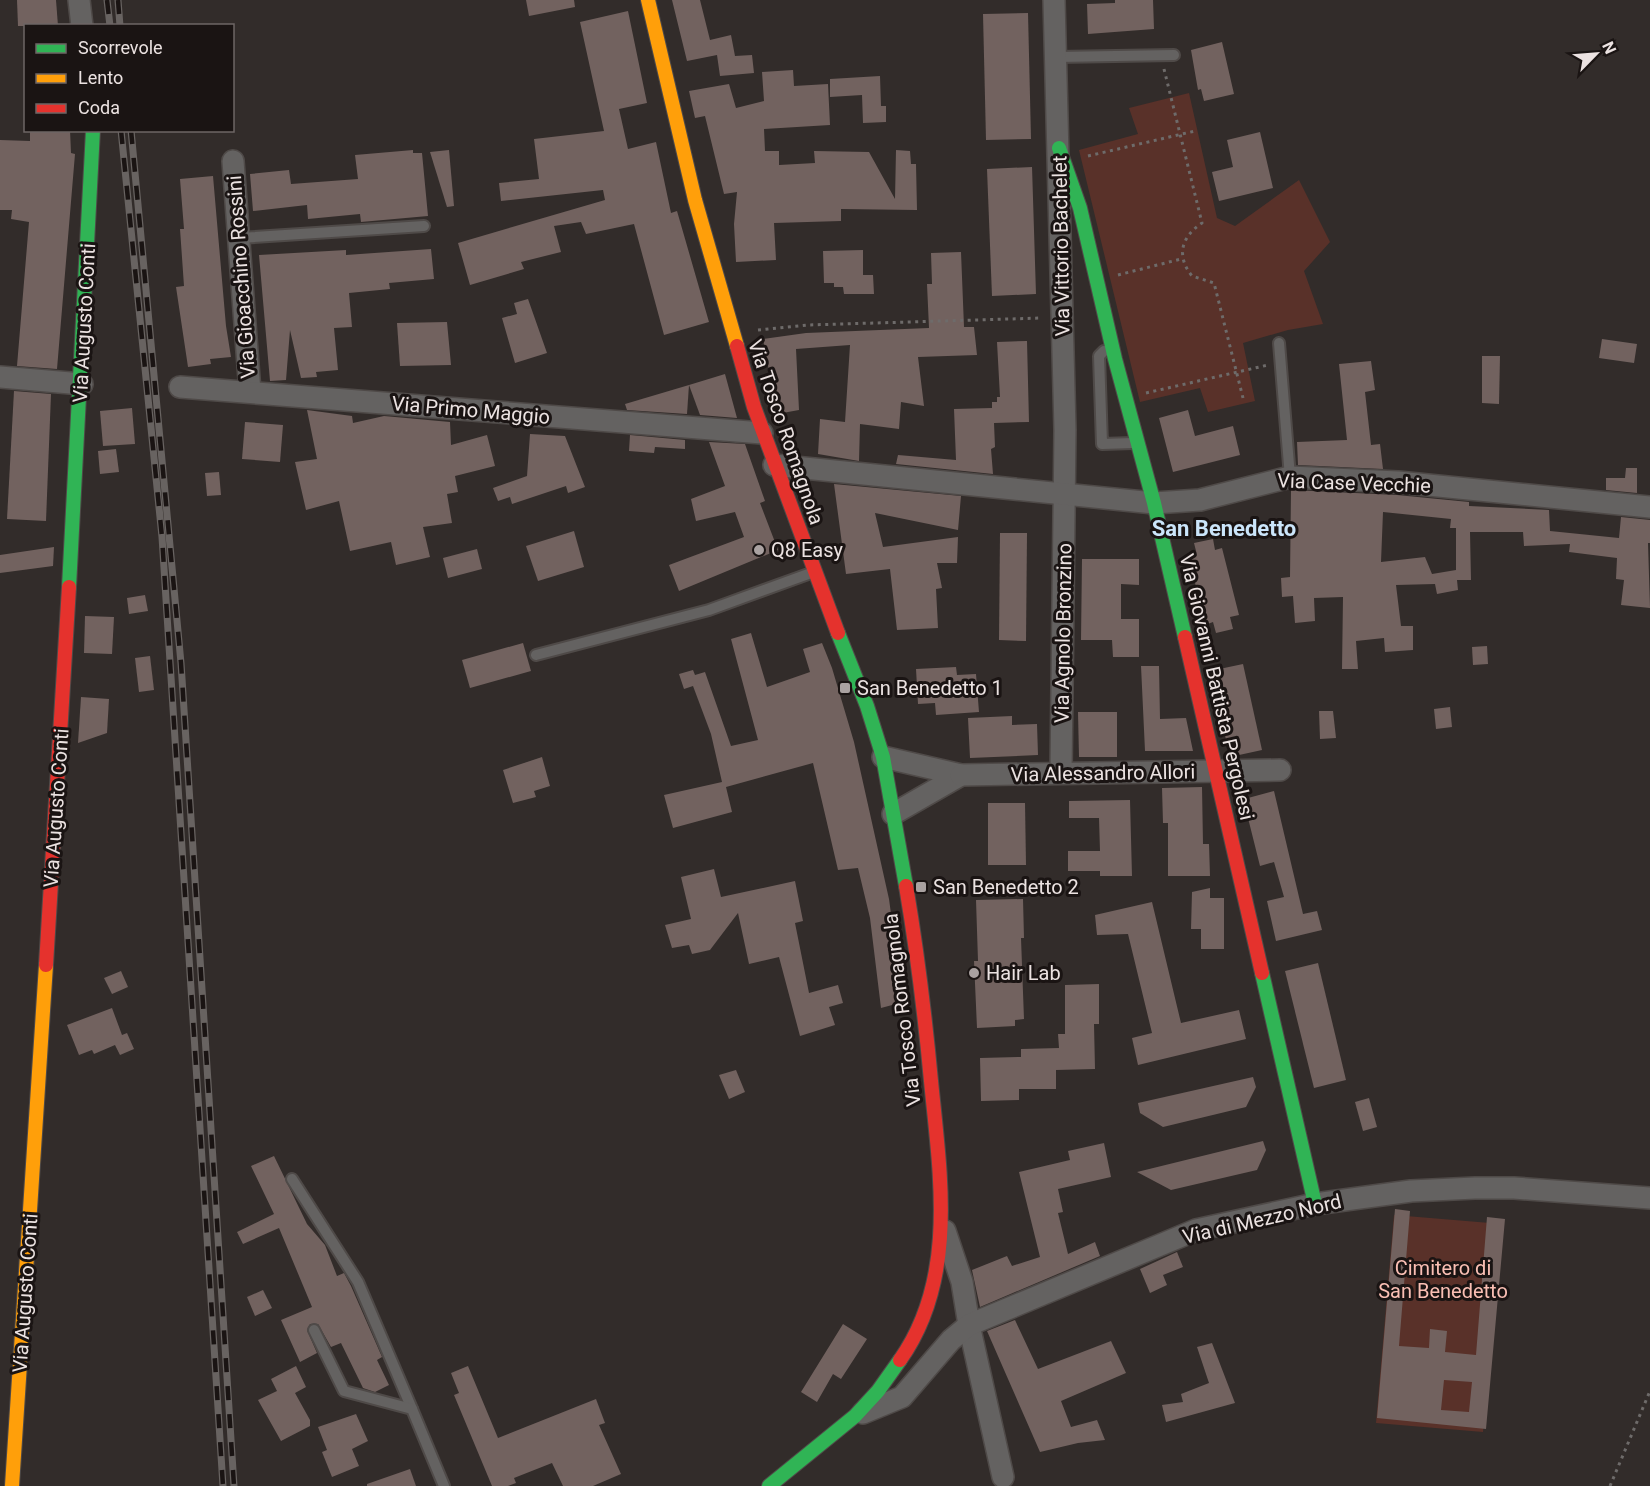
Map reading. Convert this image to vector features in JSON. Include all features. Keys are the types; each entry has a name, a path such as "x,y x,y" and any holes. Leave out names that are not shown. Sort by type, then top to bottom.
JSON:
{"street":[{"path":"79,0 82,24"},
{"name":"Via Tosco Romagnola","path":"648,0 684,155 732,333 762,433 853,668 883,757 924,1008 942,1225 935,1278 916,1332 894,1370 855,1416 769,1486"},
{"name":"Via Vittorio Bachelet","path":"1054,0 1063,155 1064,493"},
{"name":"Via Augusto Conti","path":"12,1486 82,384 93,132"},
{"name":"Via Giovanni Battista Pergolesi","path":"1063,155 1124,398 1155,503 1315,1204"},
{"name":"Via Gioacchino Rossini","path":"233,161 250,392"},
{"path":"0,377 82,384"},
{"name":"Via Primo Maggio","path":"180,387 762,433"},
{"name":"Via Case Vecchie","path":"774,465 1155,503 1200,500 1290,477 1398,482 1650,507"},
{"name":"Via Agnolo Bronzino","path":"1061,773 1064,493"},
{"name":"Via Alessandro Allori","path":"883,757 961,775 1280,770"},
{"name":"Via Alessandro Allori","path":"893,814 961,775"},
{"name":"Via di Mezzo Nord","path":"855,1416 902,1397 951,1340 969,1324 1196,1230 1315,1204 1411,1191 1514,1188 1650,1198"},
{"path":"942,1225 957,1259 1003,1477"}],"lane":[{"path":"1056,57 1174,55"},
{"path":"240,238 424,226"},
{"path":"1279,343 1290,477"},
{"path":"1111,344 1099,356 1102,444 1136,443"},
{"path":"536,655 709,610 814,572"},
{"path":"292,1179 358,1282 444,1486"},
{"path":"314,1330 344,1391 412,1409"}],"path":[{"path":"1161,55 1202,223 1188,236 1183,245 1182,259 1192,276 1214,283 1243,398"},
{"path":"1063,155 1195,131"},
{"path":"1096,281 1182,259"},
{"path":"732,333 808,326 1063,318"},
{"path":"1124,398 1279,363"},
{"path":"1610,1486 1650,1391"}],"green space":[{"path":"1189,93 1217,218 1235,226 1299,180 1330,242 1304,271 1323,324 1288,330 1243,343 1255,401 1208,412 1200,388 1140,402 1079,150 1138,134 1129,108"},
{"name":"Cimitero di San Benedetto","path":"1394,1215 1502,1224 1483,1432 1376,1423"}],"building":[{"path":"17,0 56,0 58,24 18,26"},
{"path":"526,0 574,0 575,7 529,16"},
{"path":"672,0 700,0 710,40 731,35 735,56 752,55 754,73 720,76 717,55 687,61"},
{"path":"1115,0 1153,0 1154,29 1088,34 1087,4 1115,3"},
{"path":"628,11 647,103 619,109 628,149 656,142 671,213 677,211 709,322 664,335 634,224 586,234 581,222 554,226 561,252 521,262 524,269 470,285 458,243 605,200 603,190 501,201 499,183 539,179 534,139 604,131 580,22"},
{"path":"1028,13 1031,139 986,140 983,14"},
{"path":"1222,42 1234,94 1204,101 1201,89 1198,90 1191,50"},
{"path":"793,70 794,86 828,84 830,125 764,129 765,151 779,151 779,165 815,163 814,151 869,152 895,199 896,150 910,151 911,164 916,164 917,210 841,209 841,221 774,223 776,260 736,262 734,224 737,192 724,194 705,116 695,118 689,91 729,84 736,108 764,101 762,72"},
{"path":"880,76 881,106 886,106 886,122 863,123 862,95 830,97 830,79"},
{"path":"30,132 70,132 71,153 75,154 57,369 17,366 29,222 11,219 12,210 0,210 0,140 30,141"},
{"path":"1260,132 1273,188 1219,201 1212,172 1233,167 1227,140"},
{"path":"413,150 413,153 422,153 428,216 361,222 360,214 308,219 307,205 253,211 250,174 289,170 291,184 358,179 355,155"},
{"path":"449,150 454,206 447,207 430,152"},
{"path":"1032,167 1036,294 992,296 987,169"},
{"path":"213,176 226,326 231,357 210,359 211,364 188,367 176,287 184,286 180,229 184,229 180,179"},
{"path":"431,249 434,279 389,283 390,289 349,293 352,327 334,328 338,370 316,372 317,377 301,378 290,330 286,380 270,381 259,255 346,250 346,255"},
{"path":"863,250 863,275 873,275 874,294 844,294 843,287 834,287 834,283 824,283 823,251"},
{"path":"961,252 964,327 974,327 977,355 918,357 924,406 901,402 899,429 860,424 859,461 818,454 820,419 845,422 850,345 796,349 799,410 777,414 763,339 806,333 929,328 927,284 932,284 931,253"},
{"path":"528,299 547,353 515,363 502,318 517,314 514,303"},
{"path":"447,322 451,365 400,366 397,323"},
{"path":"1602,339 1637,344 1634,363 1599,358"},
{"path":"1027,341 1029,422 994,423 995,447 991,449 993,474 896,464 898,455 956,460 954,409 992,408 992,402 997,402 997,397 1000,397 997,342"},
{"path":"1482,356 1500,356 1499,404 1482,403"},
{"path":"1371,361 1375,390 1365,392 1371,445 1380,444 1383,469 1298,465 1297,442 1347,440 1339,364"},
{"path":"725,374 737,418 700,415 689,385"},
{"path":"689,385 687,414 627,410 625,404"},
{"path":"14,391 51,394 46,521 7,519"},
{"path":"132,408 135,444 103,446 100,411"},
{"path":"307,410 352,416 353,423 384,416 450,422 451,445 487,435 495,466 455,476 458,492 447,494 452,523 423,527 430,557 396,565 391,542 350,551 339,501 306,510 295,462 317,459"},
{"path":"1188,410 1195,436 1233,426 1240,455 1173,472 1159,418"},
{"path":"245,422 283,425 280,462 242,459"},
{"path":"530,434 565,436 585,487 568,493 566,486 512,504 510,497 498,501 493,488 527,476"},
{"path":"630,435 685,440 685,449 655,447 654,453 629,451"},
{"path":"709,442 745,444 765,501 760,503 778,550 679,591 669,565 744,537 735,512 696,521 691,499 725,486"},
{"path":"116,449 119,472 100,474 98,451"},
{"path":"1626,468 1637,468 1637,493 1606,490 1606,478 1625,478"},
{"path":"219,472 221,495 207,496 205,473"},
{"path":"834,484 961,496 958,530 875,513 883,547 958,537 957,563 937,563 942,588 936,589 938,628 897,630 890,569 846,574"},
{"path":"1291,490 1397,495 1469,502 1469,506 1549,510 1550,531 1619,538 1621,517 1650,520 1650,543 1648,543 1650,608 1621,605 1624,580 1616,579 1617,558 1569,552 1570,544 1524,546 1523,532 1470,532 1471,580 1457,580 1458,590 1437,594 1435,584 1396,585 1401,626 1413,626 1413,650 1385,652 1384,638 1356,641 1358,669 1342,669 1343,597 1314,598 1315,621 1295,623 1293,596 1282,597 1281,578 1290,577","holes":["1383,512 1451,519 1450,528 1456,528 1456,570 1432,574 1425,557 1381,562"]},
{"path":"574,531 584,567 538,581 526,546"},
{"path":"1000,533 1027,533 1026,641 999,640"},
{"path":"1213,539 1215,550 1222,548 1239,615 1230,617 1233,629 1216,633 1213,622 1205,625 1188,553 1196,551 1194,543"},
{"path":"54,547 53,566 0,573 0,555"},
{"path":"477,549 482,569 448,578 443,558"},
{"path":"1082,559 1139,559 1139,585 1121,584 1121,619 1139,619 1139,657 1113,657 1112,640 1081,640"},
{"path":"145,595 148,611 129,614 127,598"},
{"path":"85,616 114,617 112,654 84,653"},
{"path":"751,633 767,687 810,672 803,649 822,643 832,668 854,742 889,899 899,973 891,975 896,1004 881,1008 870,918 858,868 838,870 813,763 726,787 732,812 673,828 664,795 722,782 711,734 693,686 684,689 679,674 693,670 695,675 705,672 731,746 758,740 731,639"},
{"path":"523,643 531,671 470,688 462,660"},
{"path":"1487,646 1488,664 1473,665 1472,647"},
{"path":"150,656 154,690 139,692 135,658"},
{"path":"1243,664 1262,750 1230,757 1210,671"},
{"path":"1141,666 1159,666 1160,719 1186,718 1193,751 1145,751"},
{"path":"956,667 957,675 976,674 979,712 936,715 935,703 918,704 916,669"},
{"path":"81,697 109,699 107,733 78,743"},
{"path":"1450,707 1452,727 1436,729 1434,709"},
{"path":"1319,711 1333,711 1336,738 1320,739"},
{"path":"1078,712 1117,712 1117,757 1079,757"},
{"path":"1012,716 1012,725 1037,724 1038,755 970,758 968,718"},
{"path":"542,757 550,786 534,791 536,797 513,803 503,770"},
{"path":"1202,787 1203,844 1209,844 1210,876 1168,876 1168,823 1163,823 1162,788"},
{"path":"1274,791 1303,914 1317,911 1322,930 1276,941 1267,901 1284,897 1274,862 1260,866 1246,810 1251,809 1248,798"},
{"path":"1130,800 1132,876 1100,876 1100,871 1068,871 1068,851 1100,851 1099,818 1069,818 1069,801"},
{"path":"988,803 1025,803 1026,865 988,865"},
{"path":"714,869 721,897 795,881 803,921 795,923 809,993 838,985 843,1003 829,1007 835,1025 800,1036 779,957 749,964 738,913 710,950 692,954 689,945 672,948 665,925 691,919 681,877"},
{"path":"1210,888 1210,898 1224,898 1224,949 1201,949 1201,929 1191,929 1192,892"},
{"path":"1023,899 1024,938 1021,938 1024,1019 1015,1020 1015,1026 977,1028 974,961 978,961 976,900"},
{"path":"1152,902 1181,1023 1239,1010 1246,1039 1138,1065 1132,1038 1152,1033 1128,934 1097,935 1095,915"},
{"path":"1318,963 1346,1080 1314,1088 1285,971"},
{"path":"121,971 128,987 112,994 104,978"},
{"path":"1099,984 1099,1024 1094,1024 1095,1069 1056,1070 1056,1089 1019,1089 1019,1100 981,1101 980,1058 1021,1057 1021,1049 1059,1048 1058,1034 1065,1034 1065,985"},
{"path":"112,1008 122,1035 127,1033 134,1049 120,1055 115,1045 94,1054 92,1050 79,1055 67,1025"},
{"path":"736,1070 745,1092 729,1099 719,1075"},
{"path":"1253,1077 1256,1087 1246,1107 1163,1127 1140,1113 1138,1103"},
{"path":"1369,1098 1377,1127 1363,1131 1355,1102"},
{"path":"1263,1141 1266,1150 1257,1170 1171,1190 1137,1172"},
{"path":"1104,1143 1111,1177 1058,1189 1063,1212 1058,1213 1068,1254 1095,1242 1100,1256 980,1307 972,1270 1007,1256 1012,1266 1040,1257 1019,1172 1070,1160 1068,1151"},
{"path":"274,1156 307,1224 325,1245 337,1276 344,1273 351,1286 382,1357 377,1360 389,1385 375,1392 363,1388 341,1343 331,1347 318,1324 310,1324 307,1330 317,1353 300,1362 281,1320 312,1307 279,1228 243,1244 237,1232 274,1214 251,1166"},
{"path":"1395,1209 1410,1211 1399,1346 1429,1348 1430,1329 1447,1331 1445,1352 1476,1355 1487,1217 1505,1219 1486,1429 1377,1418","holes":["1444,1380 1472,1382 1469,1412 1441,1410"]},
{"path":"1177,1252 1183,1267 1163,1275 1167,1285 1150,1293 1140,1269"},
{"path":"263,1290 272,1308 255,1316 247,1297"},
{"path":"1015,1320 1038,1369 1111,1341 1126,1373 1061,1401 1071,1427 1097,1420 1105,1440 1078,1443 1040,1452 987,1331"},
{"path":"843,1324 867,1339 841,1379 833,1374 817,1402 801,1392"},
{"path":"1212,1343 1235,1403 1166,1422 1162,1405 1183,1402 1181,1394 1209,1383 1197,1347"},
{"path":"296,1366 306,1387 295,1393 310,1420 310,1426 281,1441 258,1400 277,1391 271,1379"},
{"path":"468,1366 498,1438 596,1399 605,1423 599,1425 621,1474 593,1486 563,1486 552,1463 514,1478 516,1483 508,1486 492,1486 454,1395 459,1393 451,1373"},
{"path":"356,1414 368,1441 352,1449 359,1466 332,1477 322,1452 327,1450 318,1427"},
{"path":"410,1469 416,1486 367,1486 367,1484"}],"railway":[{"path":"107,0 110,24"},
{"path":"118,0 120,24"},
{"path":"121,132 162,537 223,1486"},
{"path":"131,132 181,663 234,1486"}],"traffic: fast":[{"path":"69,587 93,132"},
{"path":"1059,148 1080,208 1115,359 1154,503 1185,637"},
{"path":"838,633 867,706 883,757 906,886"},
{"path":"1262,973 1315,1204"},
{"path":"769,1486 855,1416 878,1391 900,1360"}],"traffic: slow":[{"path":"648,0 695,200 737,346"},
{"path":"12,1486 46,965"}],"traffic: jam":[{"path":"737,346 754,407 838,633"},
{"path":"46,965 69,587"},
{"path":"1185,637 1262,973"},
{"path":"900,1360 918,1328 931,1295 938,1260 941,1225 938,1152 929,1057 906,886"}],"place":[{"name":"Q8 Easy","path":"759,550"},
{"name":"San Benedetto 1","path":"845,688"},
{"name":"San Benedetto 2","path":"921,887"},
{"name":"Hair Lab","path":"974,973"}],"district":[{"name":"San Benedetto","path":"1224,528"}]}
